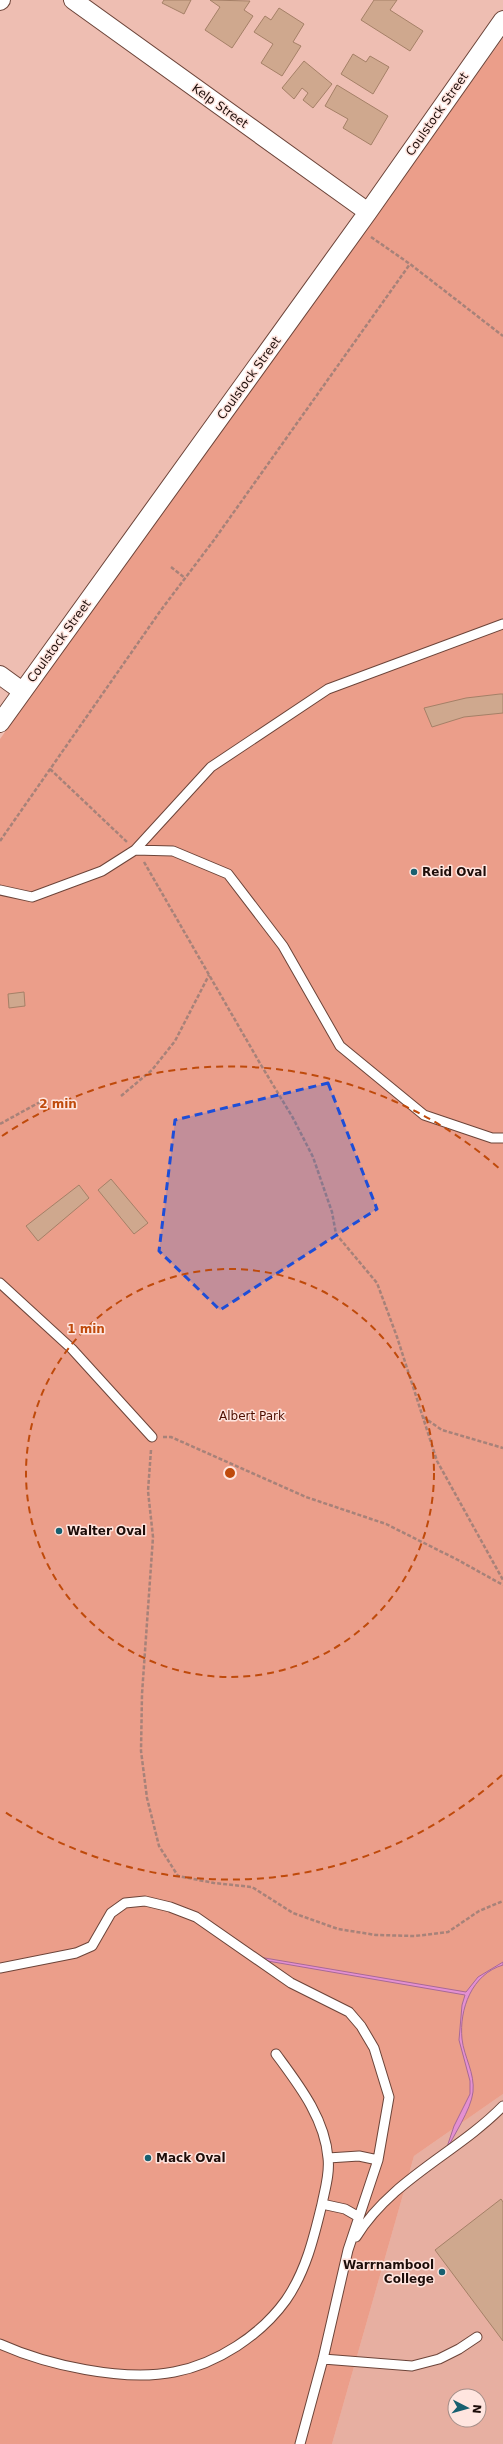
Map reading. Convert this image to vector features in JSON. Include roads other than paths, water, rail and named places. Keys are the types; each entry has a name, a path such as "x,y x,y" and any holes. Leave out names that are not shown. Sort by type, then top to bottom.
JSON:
{"street":[{"name":"Kelp Street","path":"72,0 368,212"},
{"name":"Coulstock Street","path":"0,723 368,212 500,23"},
{"path":"0,675 22,691"}],"lane":[{"path":"0,890 32,897 102,871 135,850 211,767 328,689 503,624"},
{"path":"135,850 173,852 228,874 282,946 340,1046 424,1116 492,1138 503,1138"},
{"path":"0,1283 72,1349 152,1437"},
{"path":"0,1968 76,1953 92,1946 111,1913 125,1903 145,1901 170,1907 196,1917 291,1983 350,2012 374,2048 389,2097 378,2160 348,2250 323,2359 300,2444"},
{"path":"0,2344 28,2356 99,2372 174,2372 210,2361 237,2346 265,2325 286,2300 302,2270 311,2248 327,2180 328,2158 315,2115 302,2090 276,2054"},
{"path":"348,2250 369,2216 406,2182 501,2111"},
{"path":"328,2158 359,2156 378,2160"},
{"path":"322,2204 345,2209 359,2217"},
{"path":"323,2359 412,2366 439,2359 459,2350 477,2337"}],"place":[{"name":"Reid Oval","path":"414,872"},
{"name":"Walter Oval","path":"59,1531"},
{"name":"Mack Oval","path":"148,2158"},
{"name":"Warrnambool College","path":"442,2272"}],"park label":[{"name":"Albert Park","path":"252,1416"}]}
